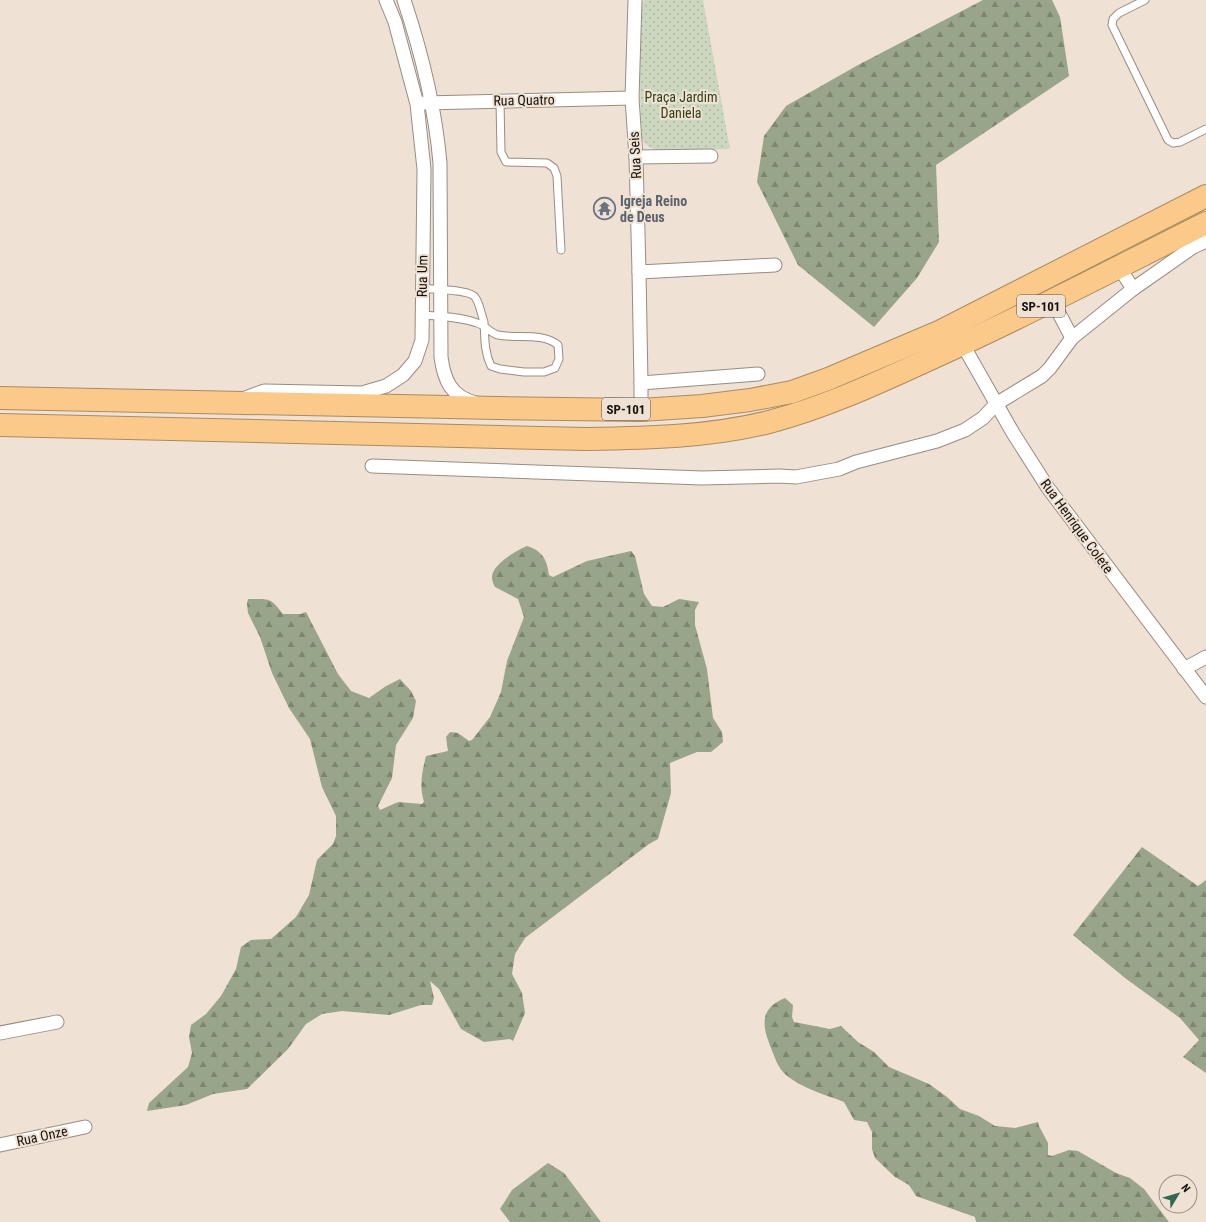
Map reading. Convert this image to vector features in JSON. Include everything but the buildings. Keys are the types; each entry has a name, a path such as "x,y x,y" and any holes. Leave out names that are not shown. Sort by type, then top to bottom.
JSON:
{"highway":[{"name":"SP-101","path":"0,398 641,410 702,406 750,400 792,392 828,379 941,330 1206,196"},
{"name":"SP-101","path":"0,425 586,439 665,437 715,432 768,422 858,392 963,345 1206,223"}],"street":[{"name":"Rua Um","path":"233,403 264,391 362,393 386,386 403,375 415,361 422,340 424,169 417,104 395,22 386,0"},
{"path":"404,0 425,68 438,135 440,163 440,316 442,369 452,390 467,401 497,408"},
{"name":"Rua Seis","path":"635,0 632,98 636,157 640,272 641,410"},
{"name":"Rua Quatro","path":"417,104 432,102 632,98"},
{"path":"636,157 711,156"},
{"path":"372,466 702,478 796,477 839,469 856,462 937,441 965,430 983,418 996,404 1042,376 1050,368 1072,338 1133,289 1193,247 1206,241"},
{"path":"640,272 775,265"},
{"path":"1119,267 1133,289"},
{"path":"1052,300 1072,338"},
{"name":"Rua Henrique Colete","path":"963,345 1013,433 1048,488 1206,697"},
{"path":"641,383 758,374"},
{"path":"1184,669 1206,657"},
{"path":"0,1033 57,1022"},
{"name":"Rua Onze","path":"0,1145 85,1127"}],"lane":[{"path":"1144,0 1118,13 1113,19 1112,25 1168,140 1173,143 1180,142 1206,129"},
{"path":"500,101 501,152 506,162 547,163 554,168 558,176 561,250"},
{"path":"422,288 471,294 475,298 484,325 486,357 490,366 500,369 524,372 544,372 555,368 559,359 558,345 552,340 544,338 497,335 484,325 475,322 440,316 422,315"}],"green space":[{"name":"Praça Jardim Daniela","path":"645,0 703,0 730,149 658,150 648,146 642,139 637,15 641,4"},
{"path":"983,0 1052,0 1060,17 1069,76 936,165 939,242 917,278 874,327 798,265 757,182 764,136 786,106 858,65"},
{"path":"527,546 540,553 547,565 549,575 553,577 587,561 631,551 635,556 644,594 652,606 663,607 679,599 699,602 695,610 695,625 707,669 713,718 722,732 723,742 711,752 697,752 670,763 671,793 658,839 649,844 525,938 515,954 512,974 522,993 525,1013 513,1041 510,1039 484,1042 461,1029 439,989 430,981 434,998 432,1005 421,1005 389,1015 342,1011 322,1014 306,1024 288,1049 247,1089 213,1094 186,1105 147,1111 149,1103 188,1067 192,1053 189,1037 191,1025 206,1014 221,996 236,969 241,947 251,940 271,939 296,917 309,895 317,860 333,844 336,836 336,816 322,787 310,739 289,708 272,673 260,637 248,613 248,599 269,600 275,604 283,614 301,614 306,612 338,674 351,691 369,698 386,686 400,679 411,691 416,701 413,718 396,745 392,778 378,806 380,810 398,802 422,804 424,802 422,779 426,756 448,751 446,737 450,732 458,733 469,741 472,740 490,717 501,692 507,661 524,617 518,599 495,587 492,579 493,573 505,559"},
{"path":"1142,847 1198,886 1206,880 1206,1073 1183,1057 1199,1040 1180,1018 1125,978 1073,935"},
{"path":"785,998 793,1005 792,1017 794,1022 830,1029 841,1026 858,1042 874,1052 889,1067 929,1084 960,1109 979,1116 995,1126 1015,1128 1038,1122 1048,1143 1048,1155 1052,1156 1069,1150 1078,1151 1116,1173 1130,1178 1144,1189 1158,1207 1158,1214 1163,1214 1169,1222 976,1222 975,1217 916,1196 909,1185 895,1177 875,1158 872,1149 872,1132 867,1122 854,1120 844,1102 799,1084 786,1075 781,1069 775,1059 768,1040 765,1025 767,1013 777,1002"},
{"path":"548,1163 564,1173 601,1222 510,1222 500,1209 512,1190"}],"place":[{"name":"Igreja Reino de Deus","path":"605,209"}]}
